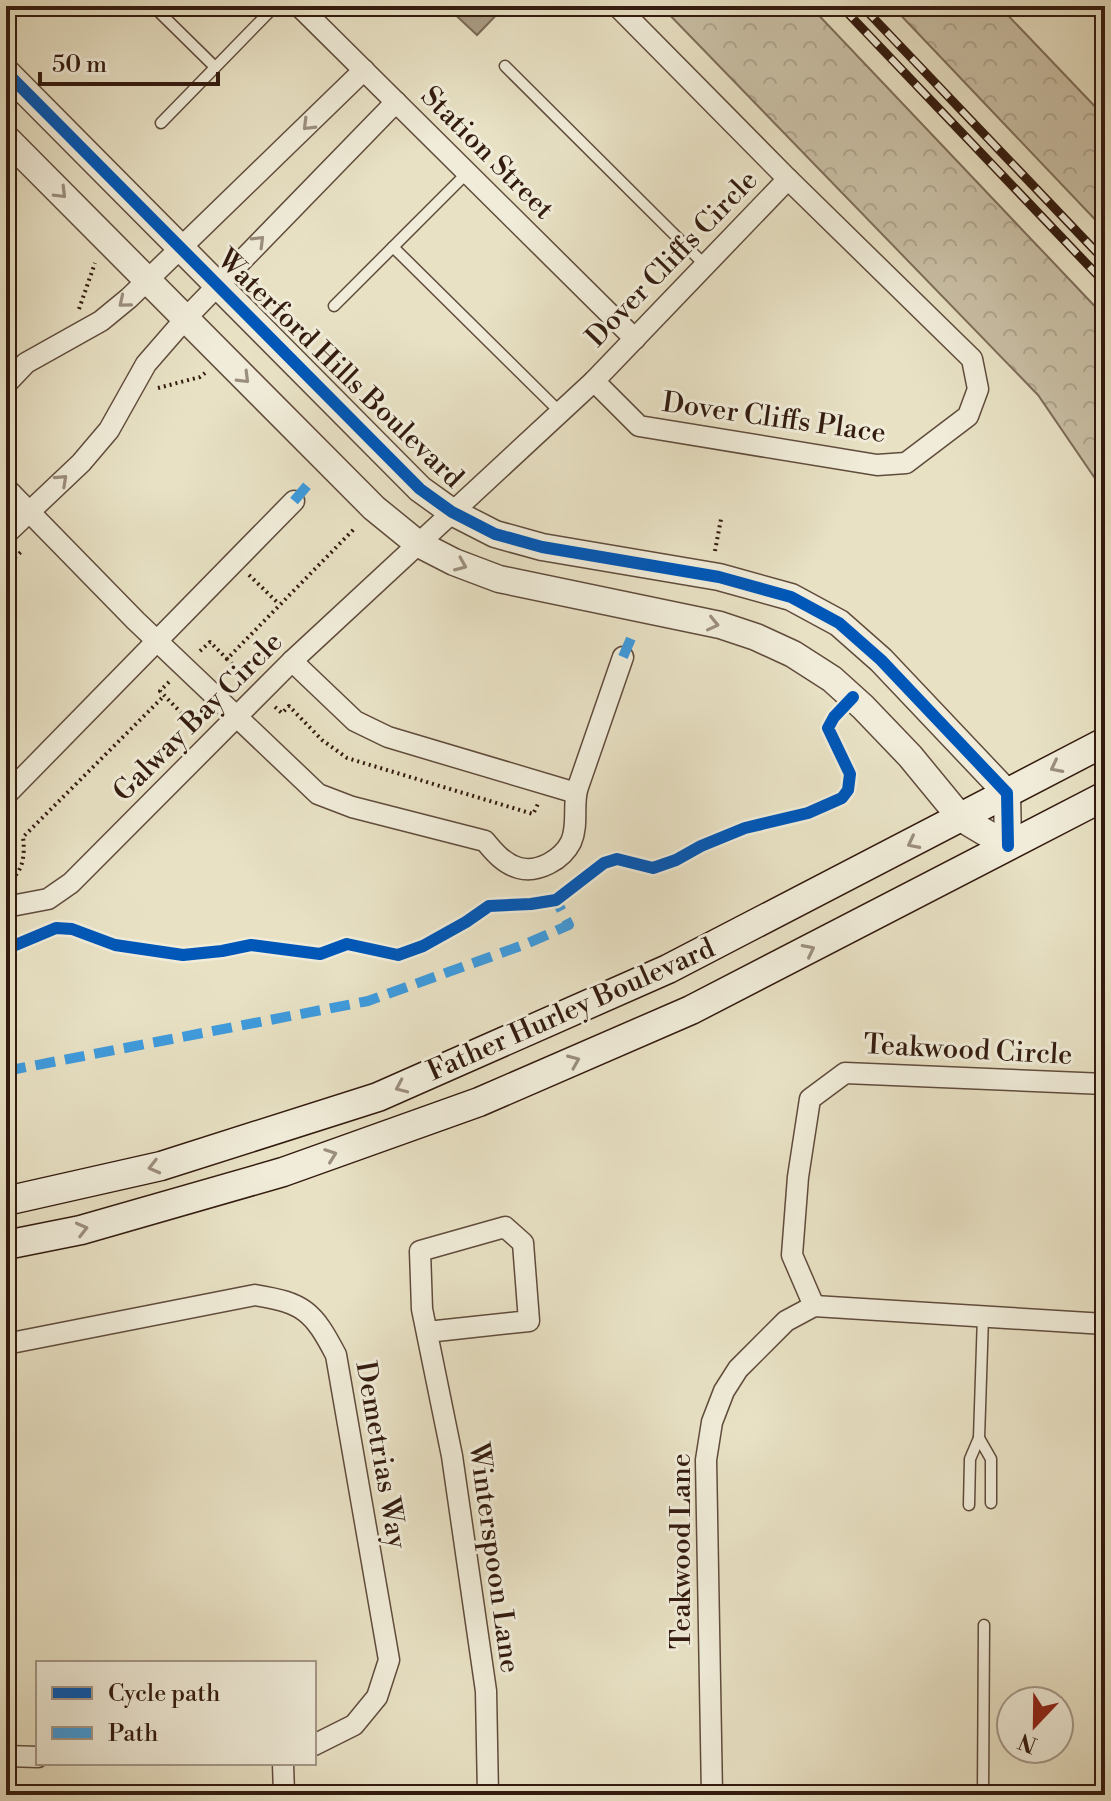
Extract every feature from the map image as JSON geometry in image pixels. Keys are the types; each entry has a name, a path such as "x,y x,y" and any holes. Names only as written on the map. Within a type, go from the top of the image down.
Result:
{"main road":[{"name":"Father Hurley Boulevard","path":"6,1201 161,1166 378,1097 668,969 1105,742"},
{"name":"Father Hurley Boulevard","path":"6,1245 81,1230 283,1172 479,1102 691,1010 1105,796"}],"street":[{"name":"Station Street","path":"299,6 635,339"},
{"name":"Dover Cliffs Circle","path":"417,543 594,381 788,179 617,6"},
{"path":"6,384 26,363 101,321 148,281 364,70"},
{"name":"Waterford Hills Boulevard","path":"6,72 420,489 452,512 495,534 542,547 719,577 791,597 839,623 881,660 1007,793"},
{"path":"6,534 81,463 109,430 146,364 217,283 396,102"},
{"path":"6,138 374,508 417,543 454,562 499,579 720,625 793,654 832,679 863,707 910,756 961,818 1008,846"},
{"name":"Dover Cliffs Place","path":"594,381 639,426 877,465 906,463 968,416 978,389 972,359 788,179"},
{"path":"6,488 158,641 318,794 343,805 485,841 499,857 519,868 539,867 557,860 571,842 576,819 576,793 623,657"},
{"path":"6,795 294,501"},
{"name":"Galway Bay Circle","path":"6,907 33,903 59,893 292,661 417,543"},
{"path":"292,661 355,721 388,737 576,793"},
{"path":"1007,793 1008,846"},
{"name":"Teakwood Circle","path":"814,1306 792,1255 798,1177 810,1099 845,1073 1105,1084"},
{"name":"Winterspoon Lane","path":"427,1332 529,1321 523,1243 505,1227 420,1251 422,1309 452,1456 486,1691 488,1795"},
{"name":"Demetrias Way","path":"6,1344 255,1295 288,1301 319,1322 336,1355 389,1660 377,1697 354,1725 316,1744"},
{"path":"814,1306 1105,1324"},
{"name":"Teakwood Lane","path":"712,1795 706,1460 712,1422 724,1391 738,1369 786,1321 814,1306"},
{"path":"6,1756 36,1757"},
{"path":"283,1765 284,1795"}],"lane":[{"path":"153,6 214,66"},
{"path":"161,123 275,6"},
{"path":"505,66 706,266"},
{"path":"334,306 467,173"},
{"path":"393,247 560,412"},
{"path":"969,1505 970,1459 979,1438 983,1316"},
{"path":"979,1438 991,1459 991,1503"},
{"path":"983,1795 984,1625"}],"path":[{"path":"71,313 81,308 95,263"},
{"path":"715,551 721,519"},
{"path":"227,659 356,527"},
{"path":"235,562 279,604"},
{"path":"196,656 210,642 253,684"},
{"path":"173,677 160,691 164,696 190,722 204,708"},
{"path":"6,882 13,879 21,867 23,837 164,696"},
{"path":"274,705 282,713 289,706 332,749 363,765 533,814 542,795"}],"green space":[{"path":"661,6 810,6 1105,317 1105,493 1038,395"},
{"path":"892,6 999,6 1105,117 1105,230"}],"water":[{"path":"446,6 505,6 477,35"}],"railway":[{"path":"841,6 1105,283"},
{"path":"862,6 1105,261"}],"marked path":[{"path":"294,501 311,481"},
{"path":"623,657 632,636"},
{"path":"6,1071 368,1001 526,944 569,925 556,900"}],"cycle path":[{"path":"6,72 420,489 452,512 495,534 542,547 719,577 791,597 839,623 881,660 1007,793 1008,846"},
{"path":"6,949 56,928 72,929 115,945 183,955 251,945 320,954 347,944 398,955 423,946 489,906 556,900 604,863 617,859 653,868 745,828 808,813 842,798 848,790 850,774 828,728 853,697"}]}
